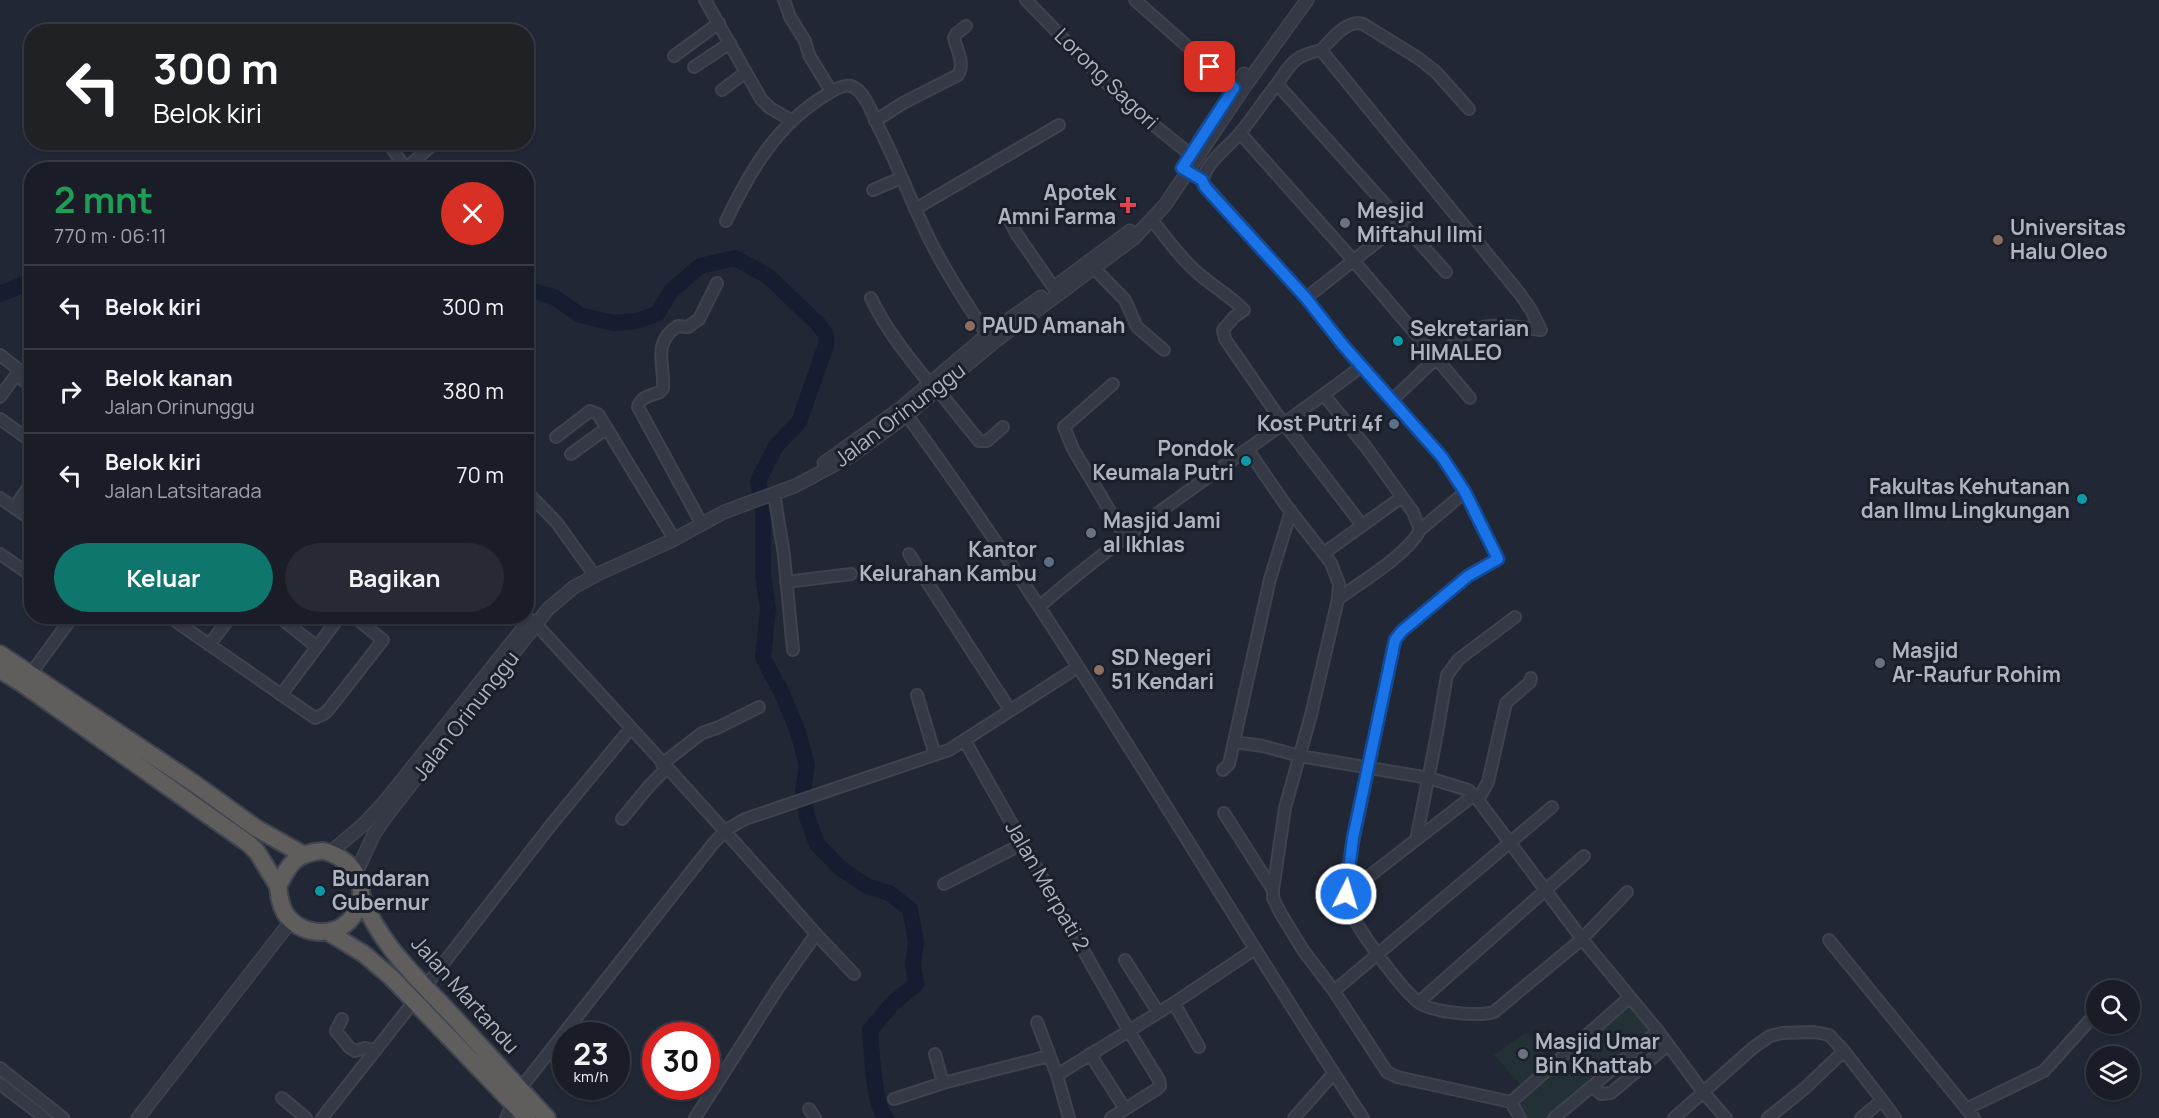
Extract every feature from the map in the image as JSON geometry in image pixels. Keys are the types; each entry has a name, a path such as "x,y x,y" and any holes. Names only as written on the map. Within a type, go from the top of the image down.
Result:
{"highway":[{"path":"0,654 27,678 249,844 278,886 284,911 291,921 309,931 328,932 348,922 358,907 361,894 360,881 345,859 323,851 302,854 292,863 278,886"},
{"path":"0,670 27,678 195,784 256,828 302,854"},
{"name":"Jalan Martandu","path":"361,894 368,914 379,933 425,987 513,1103 547,1118"},
{"name":"Jalan Martandu","path":"328,932 369,958 415,1000 527,1118"}],"street":[{"path":"705,0 765,104 791,120"},
{"path":"784,0 790,17 805,41 809,55 831,92"},
{"name":"Lorong Sagori","path":"1026,0 1124,101 1191,155"},
{"path":"1135,0 1237,91"},
{"name":"Jalan Orinunggu","path":"933,386 994,342 1090,266 1148,214 1185,170 1191,155 1301,0"},
{"name":"Jalan Orinunggu","path":"534,617 569,581 590,569 699,519 769,493 831,458 904,411 987,335 1054,288 1134,238 1152,220 1237,91 1307,0"},
{"path":"1202,180 1209,167 1240,133 1293,61 1299,56 1321,50 1348,25 1357,22 1427,65 1447,83 1468,109"},
{"path":"674,56 719,23"},
{"path":"875,121 903,103 958,75 961,63 954,38 966,26"},
{"path":"694,67 730,43"},
{"path":"1321,50 1515,287 1541,330 1497,326 1478,328 1438,358 1393,399"},
{"path":"722,90 746,72"},
{"path":"1276,84 1446,273"},
{"path":"726,221 741,188 759,160 791,120 815,101 831,92 847,85 853,87 862,96 875,121 935,251 987,335"},
{"path":"915,209 1059,125"},
{"path":"1240,133 1353,260 1470,398"},
{"path":"412,162 427,150"},
{"path":"1185,170 1202,180 1205,187 1306,298 1442,457 1465,492 1498,559 1468,576 1421,614 1395,640 1350,857 1346,894 1350,911 1378,953 1419,1002 1448,1011 1485,1014 1494,1012 1582,939 1627,892"},
{"path":"873,190 901,178"},
{"path":"1006,215 1054,288"},
{"path":"1152,220 1180,255 1244,310 1225,326 1223,334 1248,375 1362,525"},
{"path":"1306,298 1401,222"},
{"path":"1090,266 1125,300 1137,327 1164,350"},
{"path":"699,519 638,407 640,401 645,397 660,392 663,388 659,357 668,334 678,327 688,327 699,319 717,283"},
{"path":"871,298 892,337 979,441 987,441 1003,427"},
{"path":"0,355 17,367 16,375 0,397"},
{"path":"1040,606 1198,482 1248,450 1362,366"},
{"path":"16,375 24,381"},
{"path":"1113,384 1064,427 1073,449 1125,538"},
{"path":"1324,395 1366,447 1413,512 1420,530"},
{"path":"556,437 590,411 598,414 670,532"},
{"path":"904,411 1040,606 1363,1118"},
{"path":"0,419 24,436"},
{"path":"571,454 607,428"},
{"path":"1248,450 1324,553 1339,584 1338,599 1285,808 1273,898 1303,950 1334,991 1387,1072 1397,1077 1511,1102 1520,1118"},
{"path":"1338,599 1392,560 1414,540 1420,530 1465,492"},
{"path":"769,493 786,582 792,650"},
{"path":"14,508 24,494"},
{"path":"1324,553 1402,497"},
{"path":"0,498 24,515"},
{"path":"534,499 557,523 590,569"},
{"name":"Jalan Orinunggu","path":"534,618 574,587 746,500"},
{"path":"1223,770 1229,764 1270,579 1291,511"},
{"path":"0,554 24,570"},
{"path":"909,554 1010,710"},
{"path":"786,582 851,574"},
{"path":"1416,840 1449,669 1515,617"},
{"path":"534,623 726,831 854,974"},
{"path":"27,678 67,624"},
{"path":"185,624 209,645 315,718 324,714 383,640 363,624"},
{"path":"209,645 225,624"},
{"path":"288,624 317,647"},
{"path":"281,695 334,624"},
{"name":"Jalan Orinunggu","path":"331,852 387,799 528,624"},
{"name":"Jalan Orinunggu","path":"356,873 369,844 388,814 528,624"},
{"path":"513,1103 712,845 726,831 745,819 935,755 965,741 1078,667"},
{"path":"1346,894 1416,840 1476,798 1488,782 1506,703 1530,682 1531,678"},
{"path":"917,695 935,755"},
{"path":"622,819 664,766 702,734 759,707"},
{"path":"425,987 551,825 631,728"},
{"name":"Jalan Merpati 2","path":"965,741 1160,1084 1158,1089 1125,1109"},
{"path":"1234,742 1429,778 1458,786 1476,798 1582,939 1726,1118"},
{"path":"1334,991 1552,807"},
{"path":"1224,813 1273,890"},
{"path":"944,884 1022,844"},
{"path":"1419,1002 1584,856"},
{"path":"138,1118 291,921"},
{"path":"695,1118 778,988 816,934"},
{"path":"1829,940 1974,1118"},
{"path":"1056,1075 1174,1003 1256,949"},
{"path":"1125,960 1158,1012"},
{"path":"1511,1102 1630,997"},
{"path":"325,1117 415,1000"},
{"path":"1174,1003 1199,1047"},
{"path":"342,1019 336,1030 350,1047 355,1051 365,1048 375,1050"},
{"path":"1036,1023 1050,1056 1070,1118"},
{"path":"1966,1109 2044,1071 2086,1024"},
{"path":"1554,1118 1658,1031"},
{"path":"1674,1118 1754,1047 1770,1036 1782,1033 1820,1032 1828,1035 1844,1051 1895,1118"},
{"path":"1593,1086 1601,1094 1611,1093 1668,1045"},
{"path":"1768,1118 1804,1089 1844,1051"},
{"path":"935,1054 943,1083"},
{"path":"1090,1054 1125,1109 1111,1118"},
{"path":"894,1099 943,1083 1050,1056"},
{"path":"0,1068 63,1118"},
{"path":"1294,1118 1334,1073"},
{"path":"0,1084 45,1118"},
{"path":"282,1098 306,1118"},
{"path":"1861,1118 1882,1100"}],"shaded area":[{"path":"1630,997 1657,1031 1553,1118 1520,1118 1511,1102 1526,1091 1494,1055 1526,1032 1553,1065"}],"waterway":[{"path":"534,291 554,297 580,315 613,323 636,321 657,314 671,291 700,266 735,258 768,276 816,322"},
{"path":"0,294 24,284"},
{"path":"817,322 826,335 826,345 799,422 776,446 758,481 763,508 763,575 768,609 763,658 782,693 798,732 807,765 803,792 807,817 817,844 840,868 867,886 889,893 910,909 916,942 913,965 916,984 893,1003 870,1030 878,1102 886,1118"}],"place":[{"name":"Apotek Amni Farma","path":"1128,205"},
{"name":"Mesjid Miftahul Ilmi","path":"1345,223"},
{"name":"Universitas Halu Oleo","path":"1998,240"},
{"name":"PAUD Amanah","path":"970,326"},
{"name":"Sekretarian HIMALEO","path":"1398,341"},
{"name":"Kost Putri 4f","path":"1394,424"},
{"name":"Pondok Keumala Putri","path":"1246,461"},
{"name":"Fakultas Kehutanan dan Ilmu Lingkungan","path":"2082,499"},
{"name":"Masjid Jami al Ikhlas","path":"1091,533"},
{"name":"Kantor Kelurahan Kambu","path":"1049,562"},
{"name":"Masjid Ar-Raufur Rohim","path":"1880,663"},
{"name":"SD Negeri 51 Kendari","path":"1099,670"},
{"name":"Bundaran Gubernur","path":"320,891"},
{"name":"Masjid Umar Bin Khattab","path":"1523,1054"}],"route":[{"path":"1210,67 1234,88 1182,168 1202,180 1205,187 1306,298 1342,344 1442,457 1465,492 1498,559 1468,576 1402,631 1395,640 1353,838 1346,894"}]}
